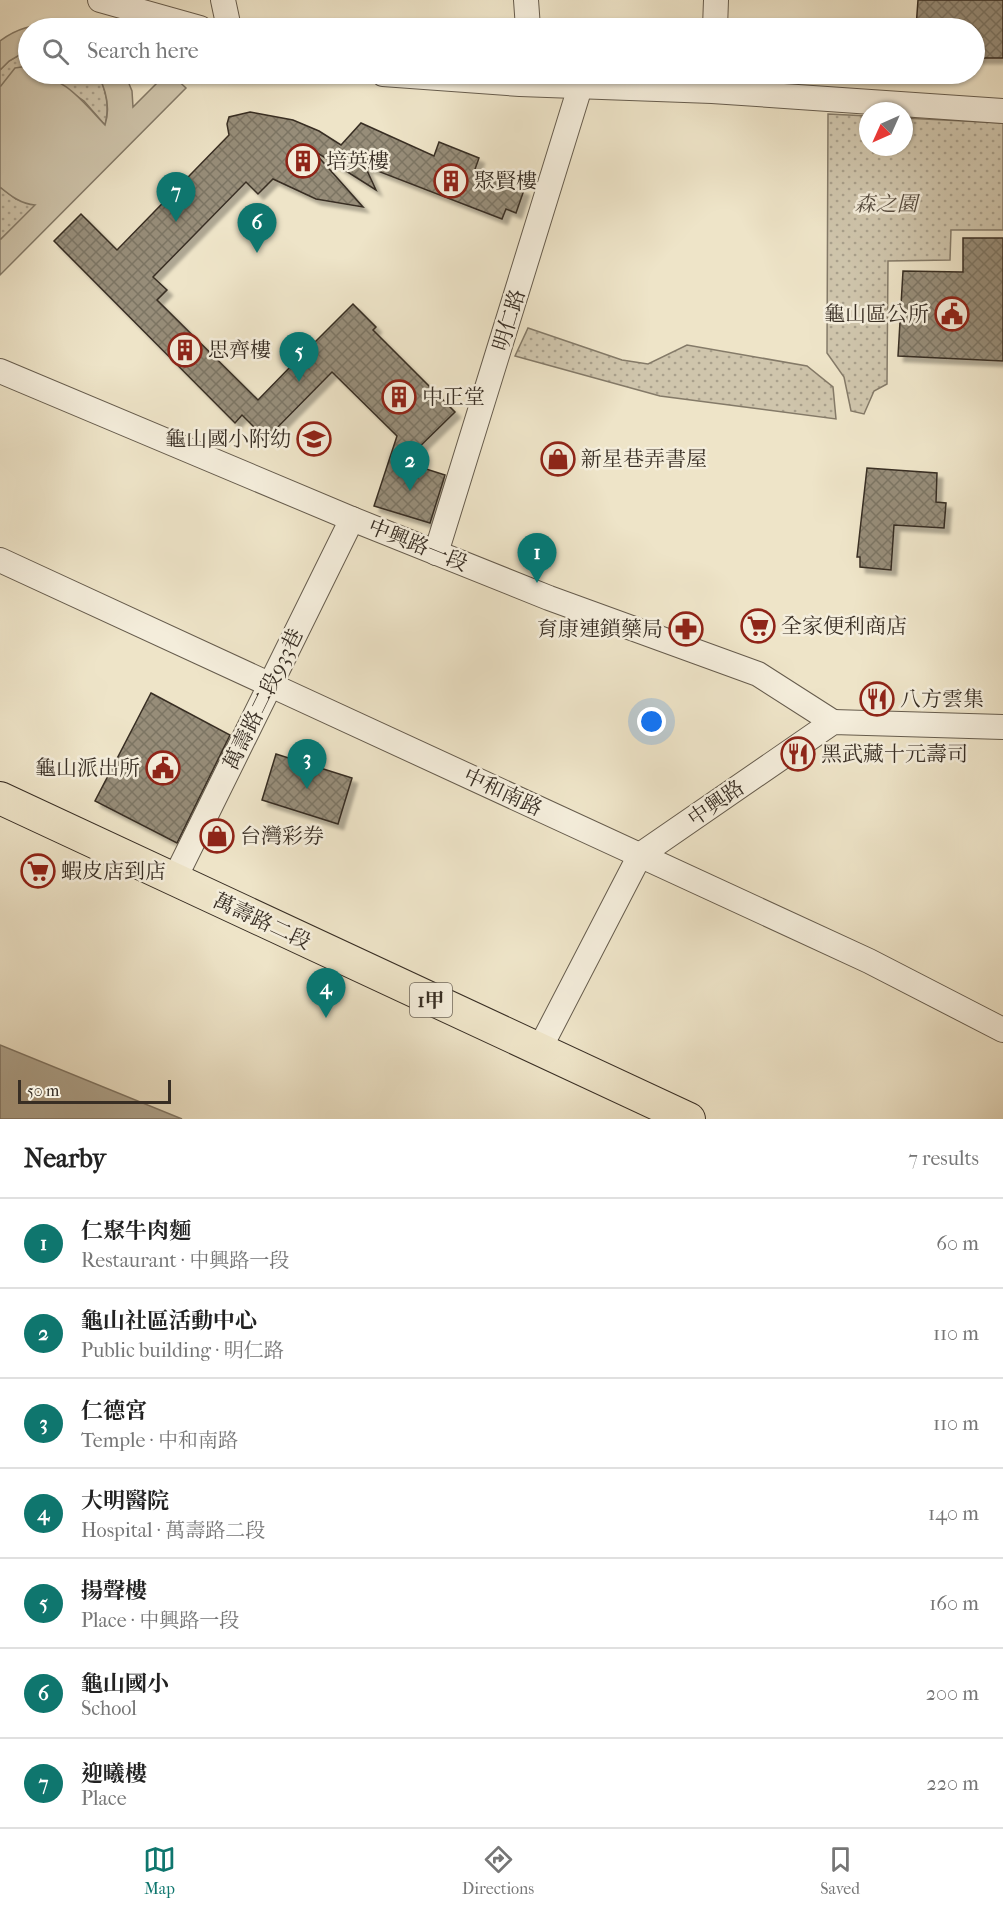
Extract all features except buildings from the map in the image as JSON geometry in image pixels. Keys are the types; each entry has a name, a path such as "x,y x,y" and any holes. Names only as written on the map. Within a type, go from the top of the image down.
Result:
{"main road":[{"name":"萬壽路二段","path":"0,798 689,1119"}],"street":[{"path":"100,0 164,18"},
{"path":"224,0 227,18"},
{"path":"526,0 527,18"},
{"path":"715,18 716,0"},
{"path":"561,84 580,87 659,84"},
{"path":"732,84 1003,111"},
{"name":"明仁路","path":"436,553 580,87"},
{"name":"中興路一段","path":"0,371 436,553 549,598 758,674 833,722"},
{"name":"萬壽路二段933巷","path":"174,880 352,519"},
{"name":"中和南路","path":"0,560 869,961 1003,1030"},
{"path":"833,722 1003,727"},
{"name":"中興路","path":"539,1050 640,855 833,722"}],"green space":[{"path":"18,31 18,56 0,70 0,41"},
{"path":"18,56 18,74 0,87 0,70"},
{"path":"15,68 18,68 18,84 62,84 105,125 108,112 102,84 129,84 133,107 156,84 182,84 186,88 0,275 0,240 35,205 21,201 0,187 0,87"},
{"path":"59,84 102,84 107,111 105,125 84,101"},
{"name":"森之園","path":"828,114 859,116 859,156 913,156 913,118 1003,123 1003,230 951,230 950,260 888,261 887,384 874,391 864,414 851,411 844,377 827,353"},
{"path":"0,187 16,199 36,205 0,240"},
{"path":"528,328 622,360 648,364 687,345 807,366 833,387 836,419 660,396 515,356"}],"shaded area":[{"path":"0,1045 182,1119 0,1119"}],"place":[{"name":"培英樓","path":"303,161"},
{"name":"聚賢樓","path":"451,181"},
{"name":"迎曦樓","path":"176,222"},
{"name":"龜山國小","path":"257,253"},
{"name":"龜山區公所","path":"952,314"},
{"name":"思齊樓","path":"185,350"},
{"name":"揚聲樓","path":"299,382"},
{"name":"中正堂","path":"399,397"},
{"name":"龜山國小附幼","path":"314,439"},
{"name":"新星巷弄書屋","path":"558,459"},
{"name":"龜山社區活動中心","path":"410,491"},
{"name":"仁聚牛肉麵","path":"537,583"},
{"name":"全家便利商店","path":"758,626"},
{"name":"育康連鎖藥局","path":"686,629"},
{"name":"八方雲集","path":"877,699"},
{"name":"黑武藏十元壽司","path":"798,754"},
{"name":"龜山派出所","path":"163,768"},
{"name":"仁德宮","path":"307,789"},
{"name":"台灣彩券","path":"217,836"},
{"name":"蝦皮店到店","path":"38,871"},
{"name":"大明醫院","path":"326,1018"}]}
